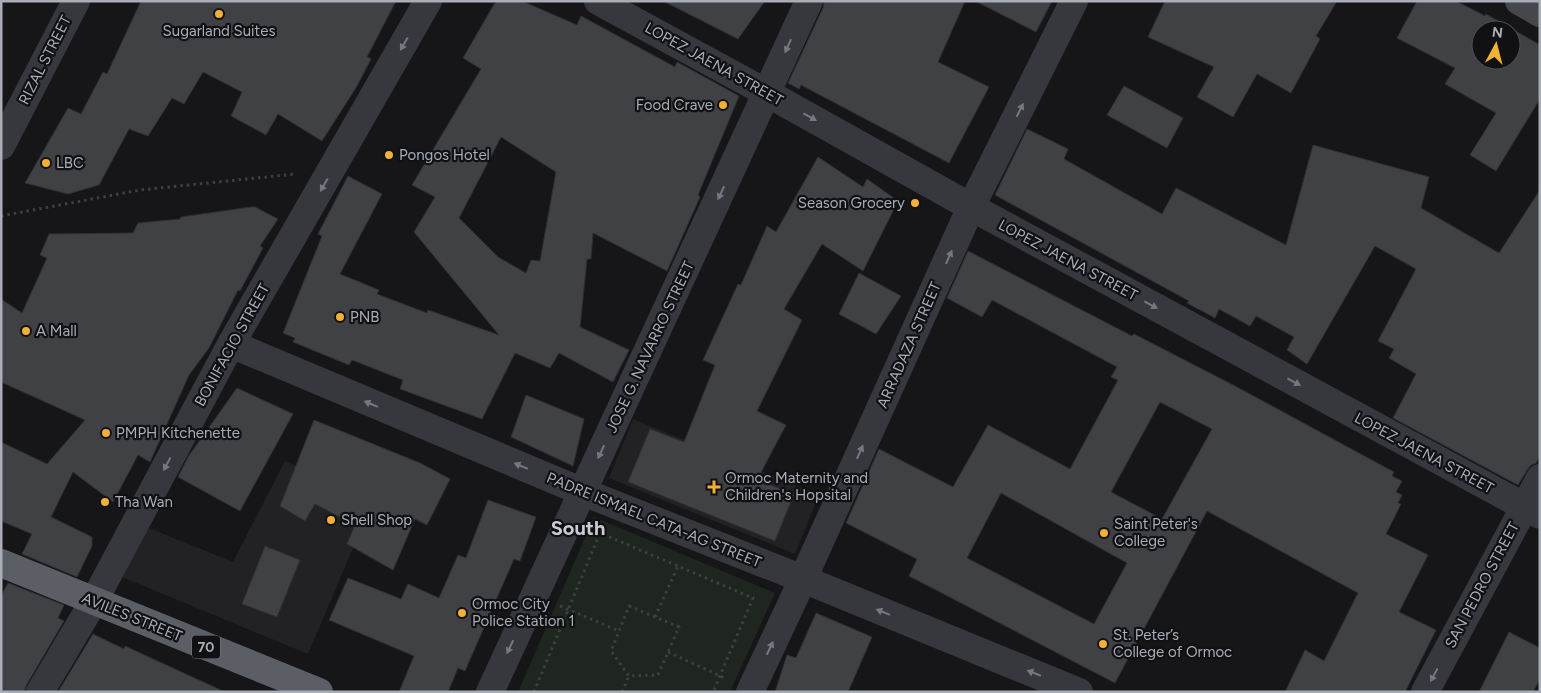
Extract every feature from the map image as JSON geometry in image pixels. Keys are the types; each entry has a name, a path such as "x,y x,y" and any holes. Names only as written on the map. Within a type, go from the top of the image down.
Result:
{"highway":[{"name":"AVILES STREET","path":"1,563 319,692"}],"main road":[{"path":"1519,1 1540,13"}],"street":[{"name":"RIZAL STREET","path":"1,146 76,1"},
{"name":"BONIFACIO STREET","path":"40,692 94,601 231,344 428,1"},
{"name":"LOPEZ JAENA STREET","path":"598,1 971,207 1532,511"},
{"name":"JOSE G. NAVARRO STREET","path":"490,692 808,1"},
{"name":"ARRADAZA STREET","path":"750,690 803,579 971,207 1074,1"},
{"name":"PADRE ISMAEL CATA-AG STREET","path":"231,344 583,492 803,579 1079,692"},
{"name":"SAN PEDRO STREET","path":"1425,692 1532,511 1540,478"}],"path":[{"path":"1,216 140,190 332,170"},
{"path":"534,692 600,533 753,598 713,692"},
{"path":"655,617 678,566"},
{"path":"535,595 618,631"},
{"path":"629,606 679,627 658,675 629,676 611,651 629,606"},
{"path":"668,652 750,690"},
{"path":"622,692 629,676"}],"shaded area":[{"name":"Ormoc Maternity and Children's Hopsital","path":"633,419 819,495 795,554 609,478"},
{"path":"285,461 373,501 308,654 122,577 144,526 233,562"},
{"path":"594,517 775,593 730,692 518,692"}],"building":[{"path":"141,1 396,1 367,57 371,59 357,86 322,141 278,114 266,135 231,116 242,92 203,72 184,104 172,98 148,136 129,129 99,185 68,194 25,183 68,108 81,114 103,72 107,74"},
{"path":"496,1 522,1 577,25 581,16 675,67 677,62 739,96 698,195 700,197 667,271 593,233 591,259 587,259 580,327 629,350 613,382 559,353 550,368 515,353 482,419 400,389 403,380 352,360 349,365 293,342 295,338 283,333 322,236 318,234 348,176 382,194 340,274 379,290 377,294 427,313 428,310 499,335 414,232 435,197 412,185 481,69 463,58","holes":["501,137 556,172 540,261 531,260 526,273 498,257 459,218"]},
{"path":"663,1 765,1 738,39"},
{"path":"824,1 965,1 938,62 989,87 949,163 801,85 799,89 788,83 823,8"},
{"path":"975,1 1052,1 1036,32"},
{"path":"1165,1 1337,1 1316,36 1320,39 1291,93 1257,74 1233,117 1197,97 1214,67 1148,37"},
{"path":"1417,1 1456,1 1496,20 1471,20 1471,70 1521,70 1521,34 1540,45 1540,99 1496,171 1470,155 1496,113 1445,84 1455,68 1397,38"},
{"path":"1124,86 1183,118 1167,148 1107,115"},
{"path":"1027,129 1068,149 1064,159 1162,214 1176,188 1286,245 1313,145 1429,177 1421,208 1499,253 1540,190 1540,456 1536,463 1531,465 1518,485 1393,418 1416,374 1389,358 1394,349 1378,341 1416,269 1375,246 1307,364 1287,350 1294,337 1256,316 1250,326 1219,309 1215,318 1187,303 1189,301 995,195"},
{"path":"818,157 863,187 867,179 898,201 863,271 822,244 784,309 802,320 757,411 786,425 757,480 794,494 775,541 628,482 650,429 684,442 715,365 703,360 738,284 741,285 767,226 776,232"},
{"path":"255,207 278,219 260,246 263,248 240,291 238,290 209,348 189,375 150,462 138,455 113,502 73,472 51,517 92,537 92,546 77,577 22,554 32,534 1,521 1,442 47,464 85,420 1,382 1,299 22,313 47,258 40,255 49,234 133,233 138,223 180,219 181,217"},
{"path":"968,251 1132,336 1134,334 1235,386 1394,472 1392,476 1402,481 1396,492 1402,495 1398,503 1401,504 1386,534 1428,555 1399,612 1436,630 1405,692 1285,692 1305,650 1324,661 1358,593 1207,511 1115,683 909,576 917,559 846,523 879,449 953,487 988,425 1070,469 1118,380 1111,377 1117,367 992,300 982,317 947,298","holes":["1160,402 1212,429 1162,519 1111,492","1001,493 1127,563 1094,624 967,558"]},
{"path":"859,273 901,296 876,334 839,314"},
{"path":"237,388 293,414 240,511 178,477 188,457"},
{"path":"526,395 584,419 573,466 511,437"},
{"path":"314,420 420,463 450,479 427,525 415,519 393,570 347,544 355,525 315,504 305,521 280,506"},
{"path":"488,500 536,517 520,561 514,559 465,671 458,668 448,692 399,692 414,656 329,620 348,578 401,599 408,584 439,598 458,555 466,558"},
{"path":"265,546 300,560 277,617 242,604"},
{"path":"8,583 64,605 58,618 64,621 24,692 1,692 1,596"},
{"path":"816,613 872,637 848,692 775,692 787,655 796,658"},
{"path":"1509,632 1540,648 1540,679 1533,692 1479,692"},
{"path":"93,634 124,649 125,646 225,692 58,692"}],"place":[{"name":"Sugarland Suites","path":"219,14"},
{"name":"Food Crave","path":"723,105"},
{"name":"Pongos Hotel","path":"389,155"},
{"name":"LBC","path":"46,163"},
{"name":"Season Grocery","path":"915,203"},
{"name":"PNB","path":"340,317"},
{"name":"A Mall","path":"26,331"},
{"name":"PMPH Kitchenette","path":"106,433"},
{"name":"Ormoc Maternity and Children's Hopsital","path":"714,487"},
{"name":"Tha Wan","path":"105,502"},
{"name":"Shell Shop","path":"331,520"},
{"name":"Saint Peter's College","path":"1104,533"},
{"name":"Ormoc City Police Station 1","path":"462,613"},
{"name":"St. Peter’s College of Ormoc","path":"1103,644"}],"district":[{"name":"South","path":"578,528"}]}
